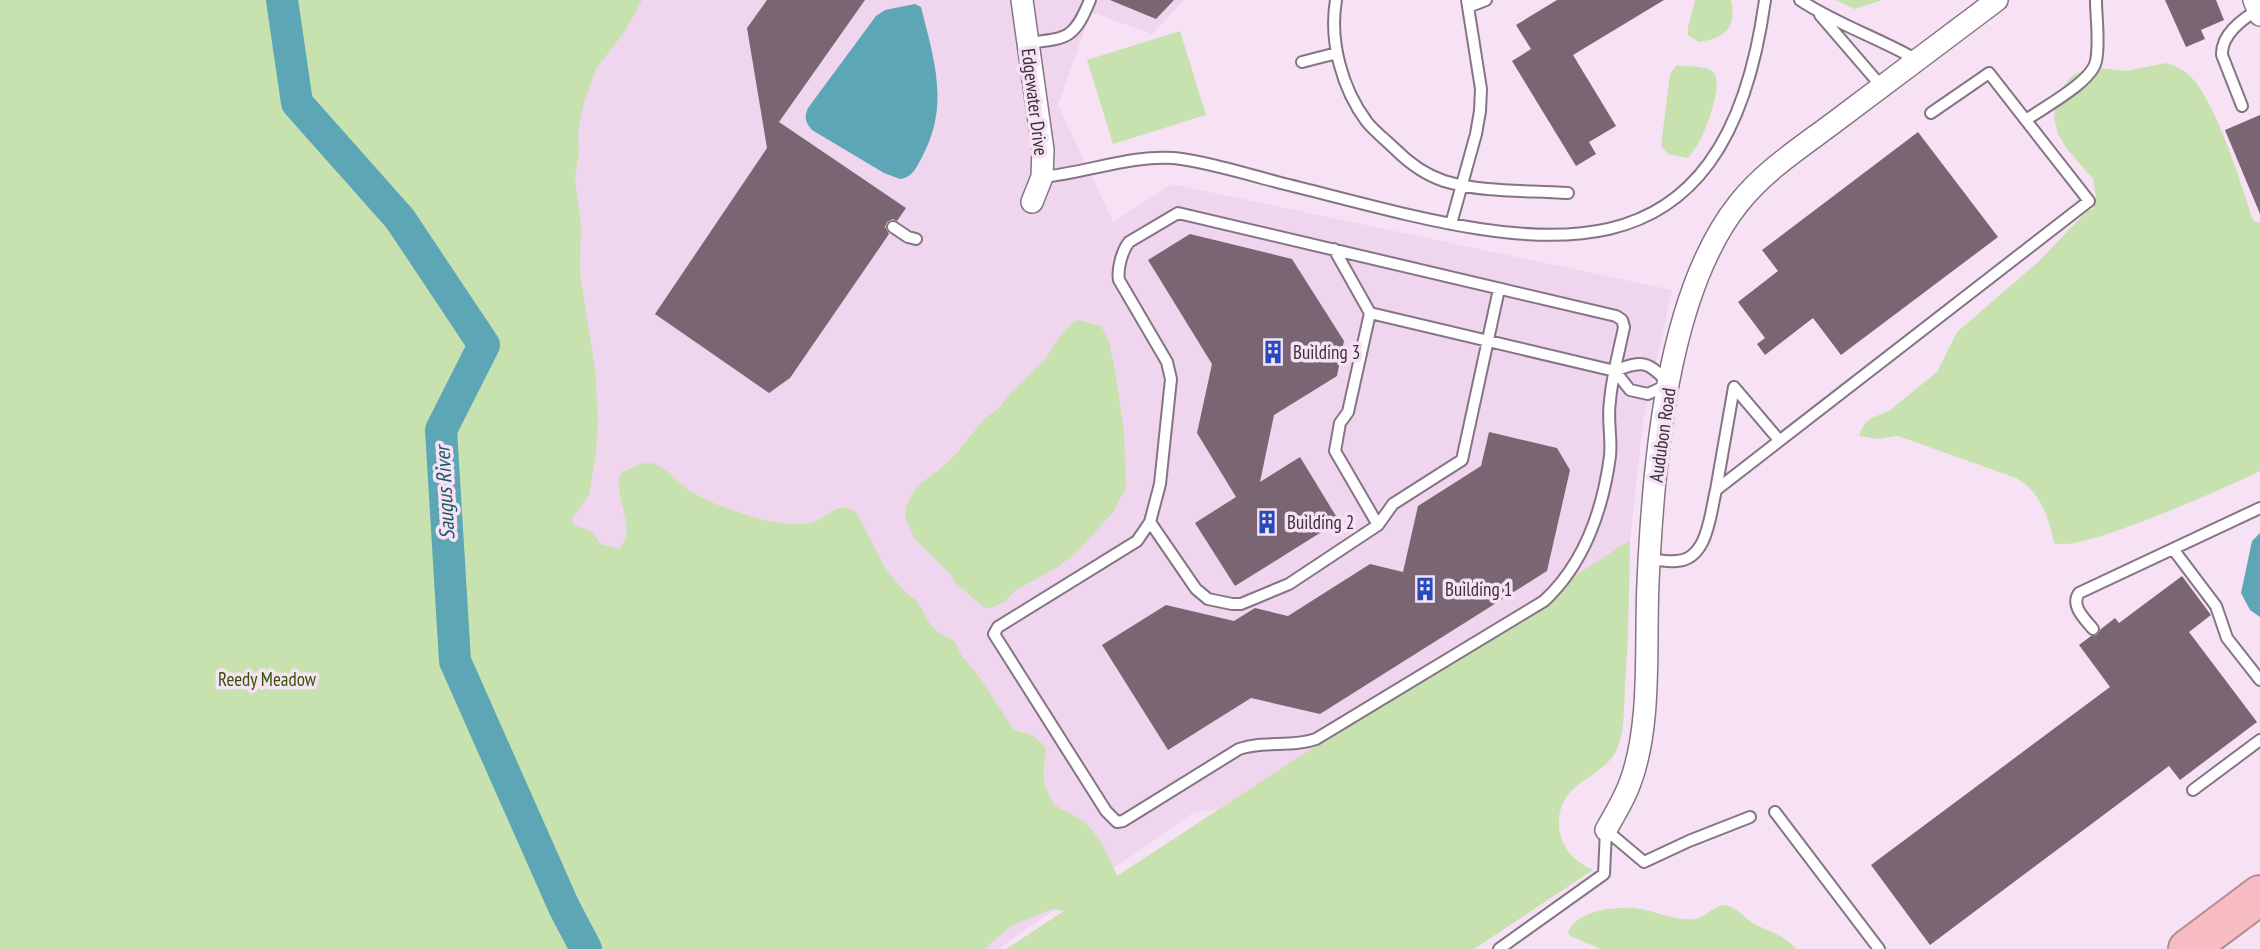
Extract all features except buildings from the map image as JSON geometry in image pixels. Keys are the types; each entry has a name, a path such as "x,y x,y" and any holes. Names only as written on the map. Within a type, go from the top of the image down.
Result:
{"highway":[{"path":"2188,949 2260,895"}],"street":[{"name":"Edgewater Drive","path":"1022,0 1043,150 1042,177 1032,202"},
{"name":"Audubon Road","path":"1605,830 1631,782 1640,744 1656,472 1669,384 1698,272 1728,216 1741,200 1784,160 1997,0"}],"lane":[{"path":"1028,43 1070,34 1080,24 1090,0"},
{"path":"1336,0 1333,24 1337,53 1348,88 1368,123 1414,165 1442,180 1463,185 1567,192"},
{"path":"1451,224 1476,134 1481,89 1468,4 1486,0"},
{"path":"1042,177 1150,158 1182,159 1451,224 1535,234 1590,234 1631,223 1673,202 1696,179 1723,141 1734,116 1755,55 1765,0"},
{"path":"1800,0 1816,11 1890,44 1917,60"},
{"path":"2026,120 2074,87 2087,76 2096,63 2096,0"},
{"path":"2242,106 2222,55 2222,47 2225,39 2257,8"},
{"path":"1816,11 1882,87"},
{"path":"1302,62 1337,53"},
{"path":"1716,490 2089,201 1989,73 1931,113"},
{"path":"1184,213 1499,289 1620,319 1625,327 1609,409 1610,454 1598,509 1587,542 1562,582 1544,601 1316,739 1303,743 1243,747 1118,822 1112,819 995,634 998,627 1137,541 1150,522 1161,473 1171,379 1167,362 1119,279 1126,245 1171,216 1184,213"},
{"path":"893,227 916,239"},
{"path":"1334,249 1370,313 1348,412 1340,423 1336,456 1378,525"},
{"path":"1150,522 1196,589 1208,599 1232,604 1241,604 1289,584 1378,525 1393,504 1462,460 1499,289"},
{"path":"1370,313 1615,371 1635,363 1653,367 1669,384 1648,394 1630,390 1615,371"},
{"path":"1649,559 1678,562 1691,558 1701,548 1716,490 1734,387 1779,440"},
{"path":"2093,629 2076,606 2079,593 2260,508"},
{"path":"2173,549 2216,606 2227,638 2260,680"},
{"path":"2193,790 2260,740"},
{"path":"1775,812 1879,949"},
{"path":"1605,830 1644,862 1751,817"},
{"name":"Audubon Road","path":"1499,949 1604,874 1605,830"}],"shaded area":[{"path":"624,0 1184,0 1152,34 1091,12 1058,105 1113,222 1172,184 1672,290 1643,422 1630,540 1578,636 1253,803 1193,813 998,949 800,949 525,608 521,236"}],"green space":[{"name":"Reedy Meadow","path":"0,0 642,0 625,31 596,69 585,99 578,131 579,152 575,178 581,225 580,273 595,369 598,417 596,453 589,495 571,519 575,525 591,531 601,544 619,549 626,531 619,483 621,473 647,463 661,467 704,499 764,520 808,524 839,508 857,513 885,568 903,590 917,601 930,624 955,642 1014,730 1032,735 1046,747 1044,776 1052,800 1056,806 1087,825 1105,849 1117,876 1630,540 1621,737 1613,756 1605,765 1568,795 1559,820 1561,837 1568,851 1593,870 1474,949 1006,949 1064,911 1052,909 1013,925 984,949 0,949"},
{"path":"1695,0 1731,0 1732,18 1727,30 1716,38 1699,42 1688,35"},
{"path":"1835,0 1882,0 1855,9"},
{"path":"1180,31 1206,115 1113,144 1087,60"},
{"path":"2166,63 2185,71 2200,88 2227,144 2253,220 2260,223 2260,471 2122,529 2069,544 2054,543 2042,506 2032,490 2016,478 1898,436 1877,439 1859,436 1871,418 1890,410 1937,372 1957,332 2037,263 2088,210 2092,210 2096,198 2093,179 2067,149 2058,134 2054,118 2061,89 2072,76 2090,67 2126,71"},
{"path":"1677,65 1711,70 1717,80 1710,118 1687,158 1668,154 1661,146 1670,74"},
{"path":"1074,321 1101,326 1109,341 1124,432 1126,488 1113,512 1079,550 1058,567 1016,590 1004,602 985,608 955,583 951,575 915,539 905,517 906,506 917,486 955,455 985,418 999,408 1012,391 1044,361 1060,336"},
{"path":"1723,905 1733,908 1753,923 1785,939 1796,949 1601,949 1570,936 1568,932 1580,918 1611,908 1648,910 1680,919 1694,919"}],"water":[{"path":"915,4 921,7 931,45 937,101 931,138 922,157 911,174 900,179 884,173 812,130 806,117 808,108 876,16 885,10"},
{"path":"2260,533 2260,617 2250,610 2241,593 2252,541"}],"waterway":[{"name":"Saugus River","path":"282,0 297,103 400,219 484,345 441,430 455,661 564,907 586,949"}],"place":[{"name":"Building 3","path":"1273,352"},
{"name":"Building 2","path":"1267,522"},
{"name":"Building 1","path":"1425,589"}]}
